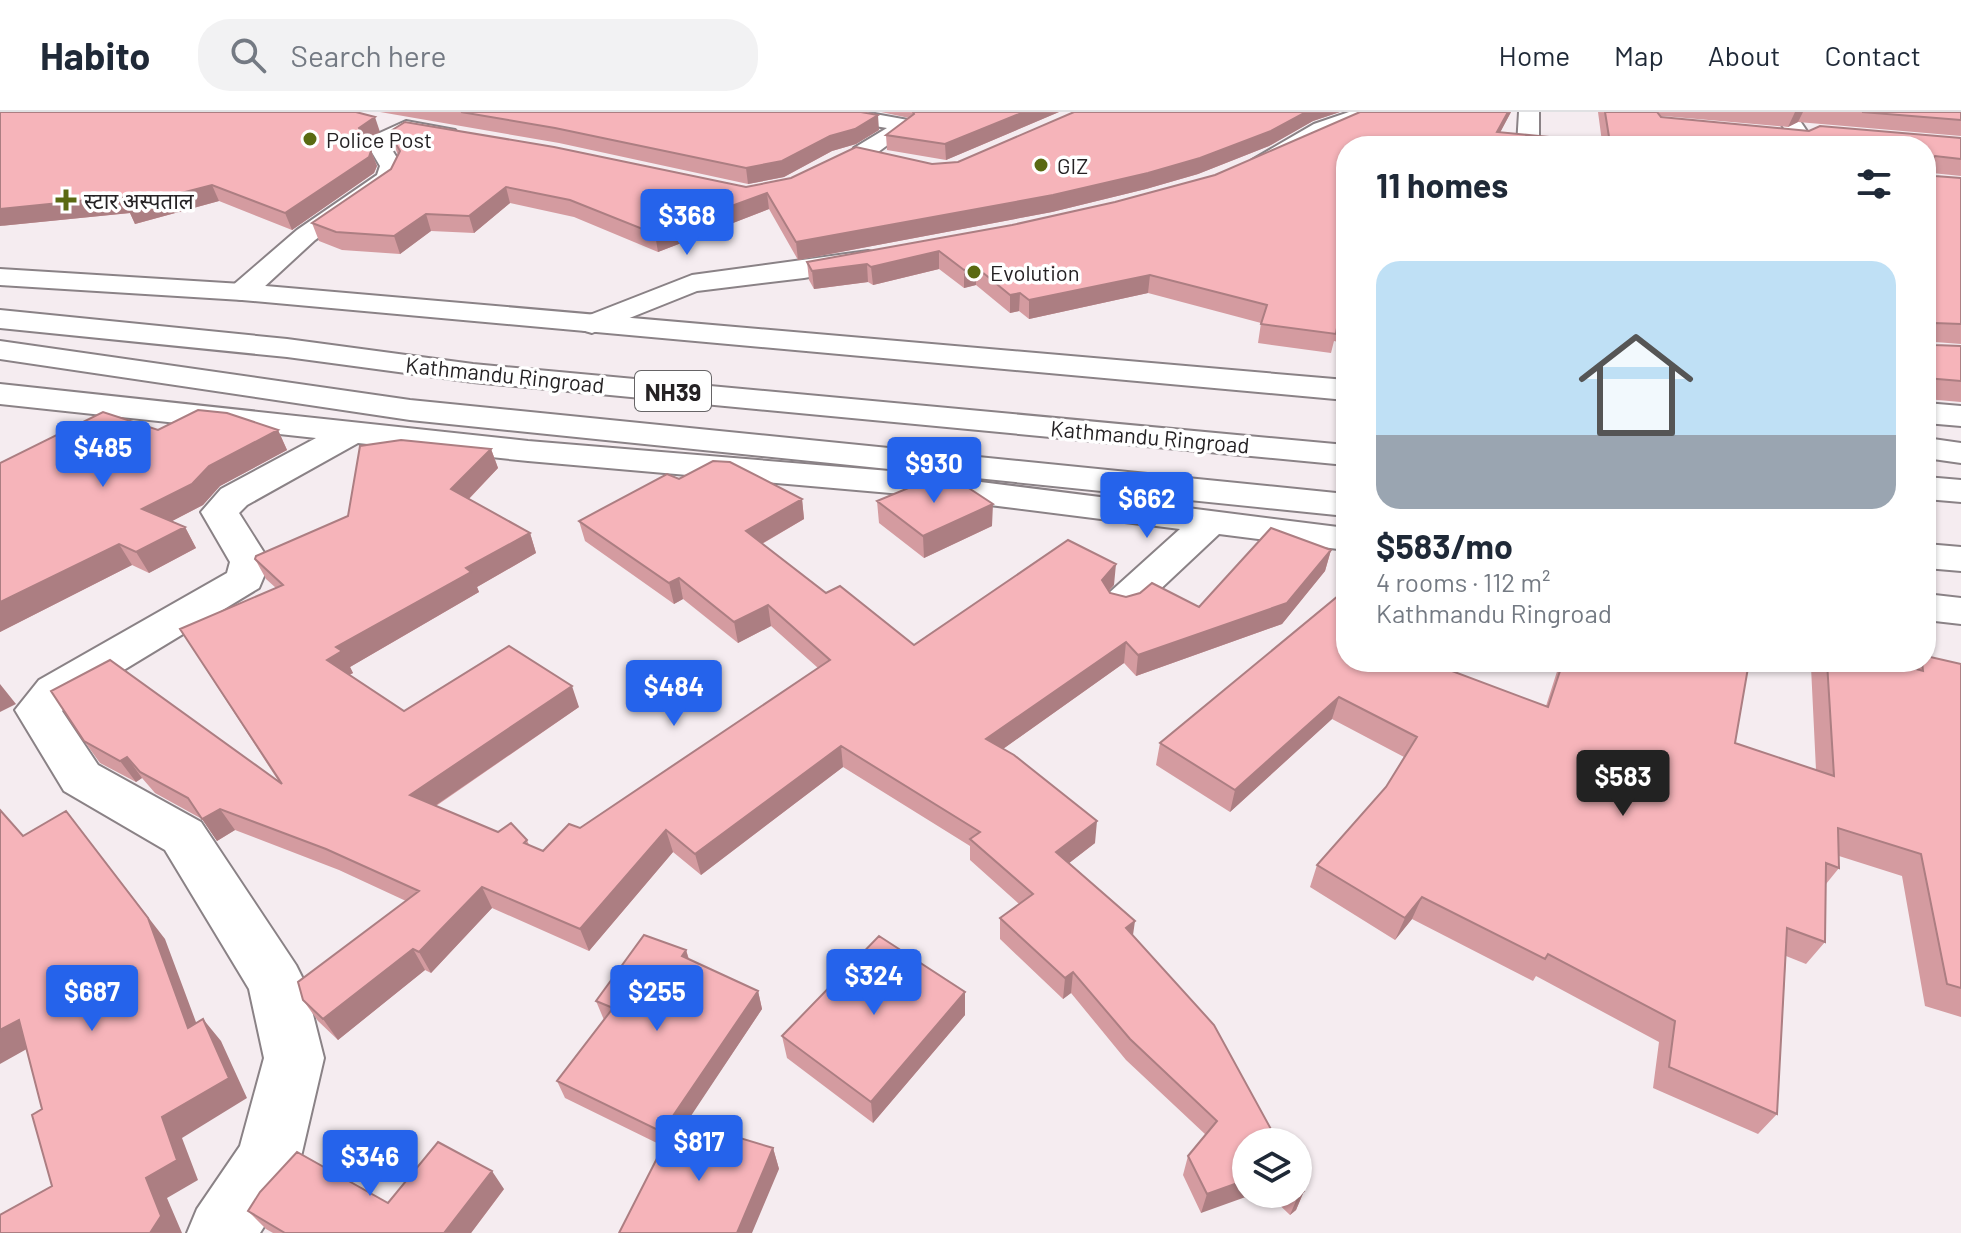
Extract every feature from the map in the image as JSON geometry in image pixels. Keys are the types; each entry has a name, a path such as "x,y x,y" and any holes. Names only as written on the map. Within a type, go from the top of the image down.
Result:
{"main road":[{"path":"826,112 901,124 902,127 862,153 838,162"},
{"path":"1528,136 1529,112"},
{"path":"1784,112 1806,136"},
{"path":"1236,171 1278,154 1321,128 1360,115"},
{"path":"377,122 429,131 470,128"},
{"path":"242,292 306,235 387,178 391,166 378,144 406,127"},
{"path":"1771,135 1789,136"},
{"path":"862,153 897,161"},
{"path":"592,324 692,283 804,270 885,256"},
{"path":"0,277 242,292 1336,389"},
{"name":"Kathmandu Ringroad","path":"0,301 275,327 495,354 835,381 1336,429"},
{"name":"Kathmandu Ringroad","path":"0,319 287,348 473,373 1336,454"},
{"path":"0,350 410,410 1336,504"},
{"path":"64,430 155,375"},
{"path":"0,394 310,430 902,483 1336,538"},
{"path":"1936,414 1961,416"},
{"path":"221,1233 268,1161 294,1058 276,983 183,836 81,778 38,710 55,691 245,579 250,562 220,512 234,497 353,432"},
{"path":"1936,449 1961,453"},
{"path":"1936,489 1961,491"},
{"path":"1936,513 1961,515"},
{"path":"1123,602 1210,522"},
{"path":"1936,557 1961,559"},
{"path":"1936,608 1961,611"}],"building":[{"path":"0,112 356,112 375,117 359,128 371,151 369,157 285,213 212,185 127,207 138,195 0,209"},
{"path":"461,112 861,112 878,115 855,129 830,136 782,161 746,168 555,128"},
{"path":"913,112 1024,112 945,144 886,135"},
{"path":"1074,112 1306,112 1271,131 1200,158 1148,173 1053,195 796,242 767,193 655,234 570,200 506,187 469,216 426,214 394,236 336,232 312,223 391,169 400,151 389,132 405,122 554,147 746,187 791,178 856,147 932,164 958,162"},
{"path":"1360,112 1508,112 1497,132 1538,136 1336,136 1336,334 1261,324 1267,305 1150,275 1029,300 1020,293 1010,295 976,267 964,270 939,251 871,267 867,264 812,271 807,262 1012,225 1215,175"},
{"path":"1605,112 1657,112 1661,117 1809,131 1820,126 1961,138 1961,159 1936,156 1936,136 1609,136"},
{"path":"1862,112 1961,112 1961,120"},
{"path":"1936,176 1961,178 1961,324 1936,323"},
{"path":"1936,345 1961,346 1961,381 1936,379"},
{"path":"198,410 227,413 278,430 209,466 192,484 142,509 185,527 136,552 119,544 0,602 0,463 103,412 158,430"},
{"path":"401,440 491,449 451,489 530,533 466,568 471,572 336,647 342,651 327,660 404,711 509,646 572,686 410,795 498,832 511,823 527,840 524,843 543,851 569,824 580,828 830,660 768,605 734,622 679,578 669,583 579,521 667,474 679,479 713,461 730,462 802,499 746,531 826,593 840,586 914,645 1068,540 1116,564 1102,580 1110,593 1126,597 1140,593 1152,583 1199,607 1271,528 1331,550 1287,603 1138,655 1126,642 986,739 1014,755 1097,821 1056,852 1135,921 1126,928 1214,1025 1270,1128 1232,1128 1232,1185 1207,1194 1188,1156 1217,1121 1130,1039 1073,972 1065,978 1000,918 1033,894 970,839 980,832 841,746 695,854 666,830 580,929 482,887 419,952 413,949 323,1019 303,1000 298,982 419,891 326,849 220,809 202,819 188,798 140,772 127,757 120,761 84,741 51,691 110,660 282,784 180,629 283,585 255,559 256,556 348,516 360,446"},
{"path":"930,479 961,483 993,504 923,536 877,501"},
{"path":"1336,598 1336,672 1455,672 1548,707 1560,672 1747,672 1735,743 1834,776 1828,672 1936,672 1936,658 1961,664 1961,988 1947,984 1921,854 1838,828 1839,868 1826,863 1825,942 1787,928 1777,1114 1669,1067 1675,1021 1548,954 1545,959 1422,897 1405,918 1317,865 1386,787 1417,737 1339,697 1235,790 1160,743"},
{"path":"0,810 23,836 66,811 148,918 188,1028 203,1019 229,1078 162,1117 177,1160 146,1178 161,1216 150,1233 0,1233 0,1215 52,1186 32,1115 42,1109 19,1020 0,1030"},
{"path":"644,935 686,950 682,956 758,991 662,1132 557,1081 613,1008 596,1001"},
{"path":"879,936 965,992 871,1102 782,1036"},
{"path":"677,1119 773,1148 737,1233 619,1233"},
{"path":"438,1142 492,1171 444,1233 285,1233 248,1211 260,1192 297,1152 388,1203"}],"place":[{"name":"Police Post","path":"310,139"},
{"name":"GIZ","path":"1041,165"},
{"name":"स्टार अस्पताल","path":"66,200"},
{"name":"Evolution","path":"974,272"}]}
